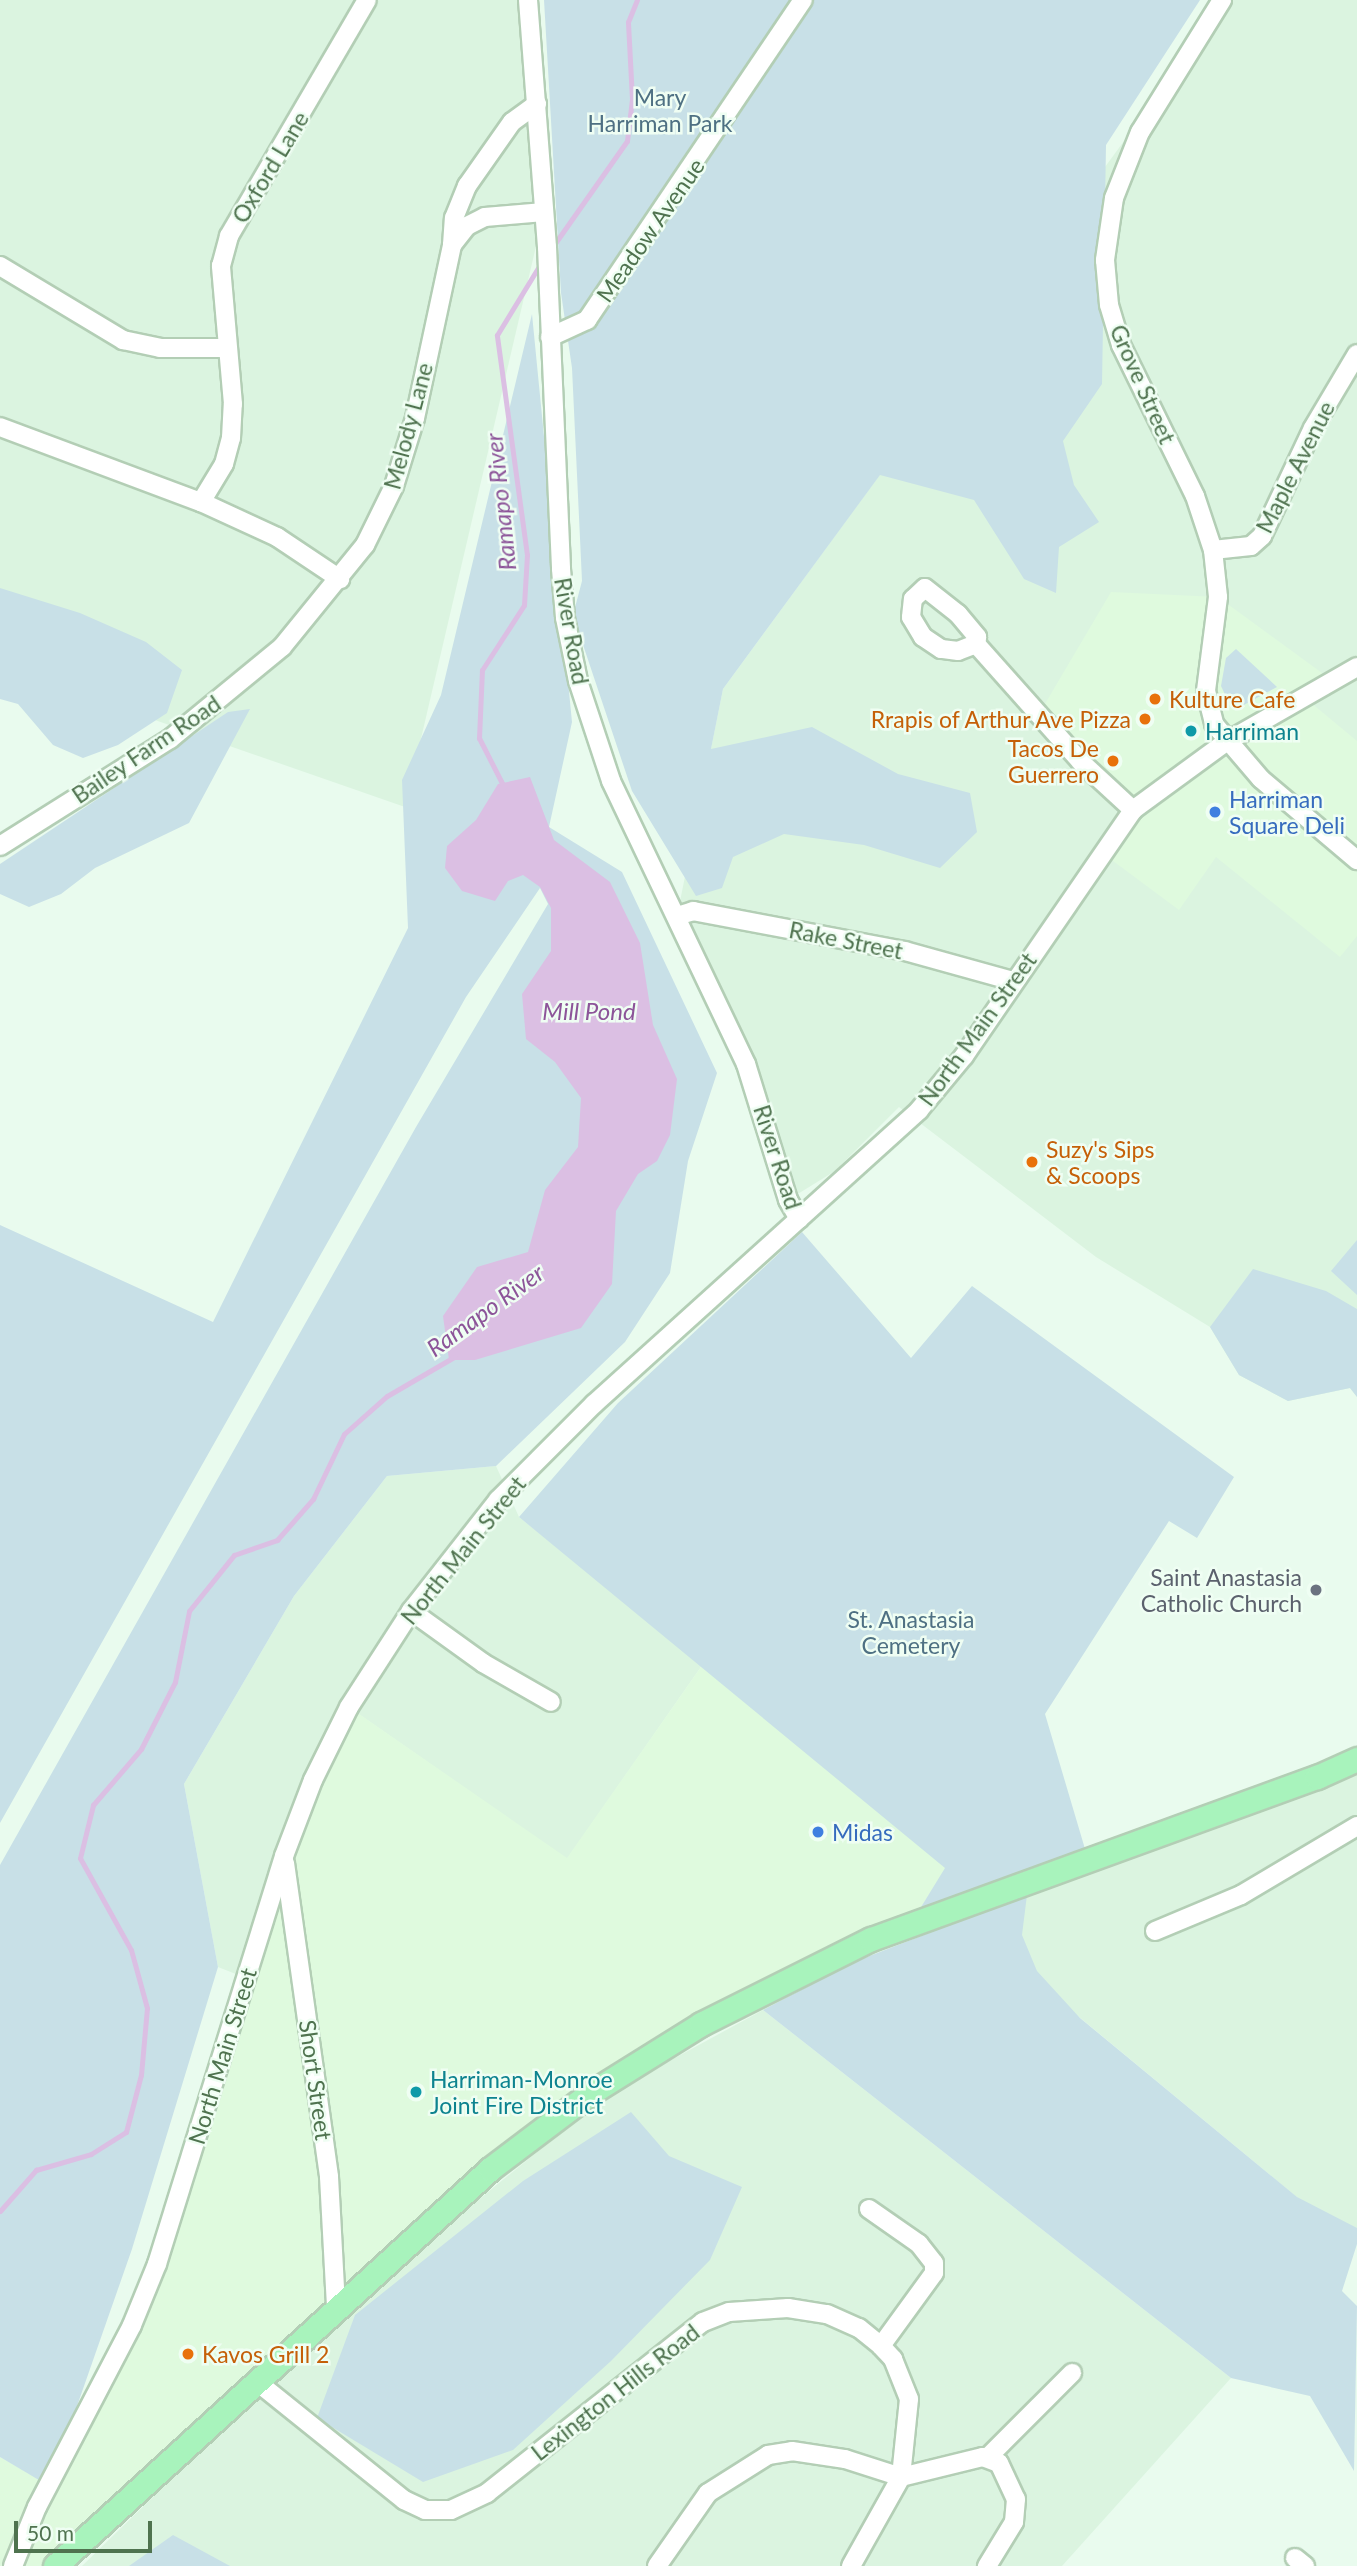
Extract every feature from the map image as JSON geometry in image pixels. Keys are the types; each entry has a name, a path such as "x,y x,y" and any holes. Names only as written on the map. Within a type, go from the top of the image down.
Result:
{"main road":[{"path":"55,2566 336,2306 490,2169 589,2094 762,1990 872,1939 1317,1777 1357,1759"}],"street":[{"name":"Oxford Lane","path":"201,502 223,464 231,438 221,266 229,236 368,0"},
{"name":"River Road","path":"528,0 547,247 563,594 578,681 611,781 746,1064 788,1200 799,1219"},
{"name":"Meadow Avenue","path":"550,337 587,320 803,0"},
{"name":"Grove Street","path":"1222,0 1140,132 1114,198 1105,260 1109,305 1121,345 1195,496 1213,550 1218,597 1206,691 1214,724 1226,742 1261,779 1357,860"},
{"name":"Melody Lane","path":"340,579 365,545 394,486 415,418 452,246 454,219 467,187 512,122 537,104"},
{"path":"452,246 467,226 485,217 544,212"},
{"path":"0,266 122,340 159,348 227,348"},
{"name":"Maple Avenue","path":"1213,550 1251,546 1262,536 1313,428 1357,354"},
{"path":"0,427 201,502 277,537 340,579"},
{"name":"Bailey Farm Road","path":"0,846 170,739 223,699 282,647 340,579"},
{"path":"976,643 1081,762 1133,810"},
{"name":"North Main Street","path":"13,2566 37,2507 132,2325 157,2264 284,1856 313,1780 349,1707 411,1611 498,1500 594,1404 919,1110 964,1056 1133,810 1226,742 1357,667"},
{"name":"Rake Street","path":"677,916 693,911 905,951 1013,981"},
{"path":"411,1611 483,1663 551,1703"},
{"path":"1155,1931 1241,1895 1357,1826"},
{"name":"Short Street","path":"284,1856 329,2177 336,2306"},
{"path":"869,2209 919,2244 934,2263 934,2273 881,2346"},
{"name":"Lexington Hills Road","path":"256,2381 404,2500 425,2510 451,2510 487,2493 680,2336 729,2312 788,2308 814,2312 859,2328 881,2346 893,2359 909,2399 901,2477 851,2566"},
{"path":"657,2566 708,2493 768,2455 792,2451 845,2459 901,2477 988,2457 1072,2373"},
{"path":"987,2566 1014,2522 1016,2499 1011,2480 988,2457"}],"shaded area":[{"path":"0,0 528,0 544,212 405,807 0,666"},
{"path":"1222,0 1357,0 1357,1397 1350,1388 1288,1401 1239,1375 1210,1327 1096,1257 899,1107 835,1171 788,1200 763,1111 677,916 723,689 1184,59"},
{"path":"1111,592 1218,597 1333,681 1304,697 1357,741 1357,936 1340,957 1216,857 1179,910 1101,852 1133,810 1039,714"},
{"path":"496,1466 519,1517 703,1664 567,1859 350,1708 246,1978 218,1967 184,1784 294,1596 387,1476"},
{"path":"703,1664 946,1868 910,1925 589,2094 55,2566 0,2566 0,2457 49,2485 132,2325 284,1856 349,1707 567,1858"},
{"path":"1357,1773 1357,2235 1351,2242 962,1920"},
{"path":"763,2010 1231,2378 1062,2566 82,2566 352,2303 607,2095"}],"green space":[{"name":"Mary Harriman Park","path":"544,0 1200,0 1106,145 1102,384 1063,441 1074,485 1099,522 1059,547 1056,593 1024,579 974,500 880,475 723,689 711,749 812,727 898,774 970,793 977,832 940,868 864,845 784,834 733,857 722,888 696,896 632,791 573,615 582,581 572,368 561,293"},
{"path":"532,314 572,722 549,827 622,872 717,1073 688,1161 670,1273 625,1342 496,1466 387,1476 294,1596 184,1784 218,1967 132,2249 49,2486 0,2457 0,1865 416,1127 548,904 540,888 466,997 0,1823 0,1225 213,1322 408,928 402,780 441,695"},
{"path":"0,588 80,613 146,642 182,670 167,713 118,745 83,758 53,745 18,704 0,699"},
{"path":"1236,649 1277,687 1240,707 1229,703 1221,686 1226,658"},
{"path":"250,709 189,823 95,868 61,894 29,907 0,894 0,864 228,712"},
{"name":"St. Anastasia Cemetery","path":"802,1232 911,1358 972,1286 1234,1477 1197,1538 1169,1521 1045,1714 1088,1859 910,1925 945,1868 519,1517 618,1403"},
{"path":"1357,1240 1357,1295 1331,1271"},
{"path":"1253,1269 1326,1291 1357,1309 1357,1397 1350,1388 1288,1401 1239,1375 1210,1327"},
{"path":"1027,1895 1022,1935 1037,1971 1080,2018 1297,2197 1357,2228 1357,2244 1342,2291 1357,2306 1354,2471 1310,2396 1231,2378 763,2010 854,1962"},
{"path":"631,2112 669,2156 742,2187 710,2260 611,2361 513,2450 423,2482 317,2418 355,2315 523,2181"},
{"path":"173,2535 230,2566 129,2566"}],"water":[{"name":"Mill Pond","path":"530,777 554,840 610,882 640,943 653,1025 677,1079 670,1135 657,1161 638,1174 616,1211 612,1284 581,1328 475,1360 449,1360 443,1316 477,1267 528,1252 545,1190 578,1147 581,1098 555,1062 526,1039 522,994 551,951 551,908 540,887 523,875 508,881 495,901 462,891 445,868 447,846 476,820 498,784"}],"waterway":[{"name":"Ramapo River","path":"551,249 627,141 632,99 628,22 637,0"},
{"name":"Ramapo River","path":"504,787 479,738 482,670 524,605 527,555 497,335 541,263"},
{"name":"Ramapo River","path":"0,2211 36,2170 91,2154 126,2132 141,2075 147,2008 131,1950 80,1858 93,1805 141,1749 175,1682 189,1611 234,1555 277,1540 313,1499 344,1434 387,1396 454,1357"}],"place":[{"name":"Kulture Cafe","path":"1155,699"},
{"name":"Rrapis of Arthur Ave Pizza","path":"1145,719"},
{"name":"Harriman","path":"1191,731"},
{"name":"Tacos De Guerrero","path":"1113,761"},
{"name":"Harriman Square Deli","path":"1215,812"},
{"name":"Suzy's Sips & Scoops","path":"1032,1162"},
{"name":"Saint Anastasia Catholic Church","path":"1316,1590"},
{"name":"Midas","path":"818,1832"},
{"name":"Harriman-Monroe Joint Fire District","path":"416,2092"},
{"name":"Kavos Grill 2","path":"188,2354"}]}
